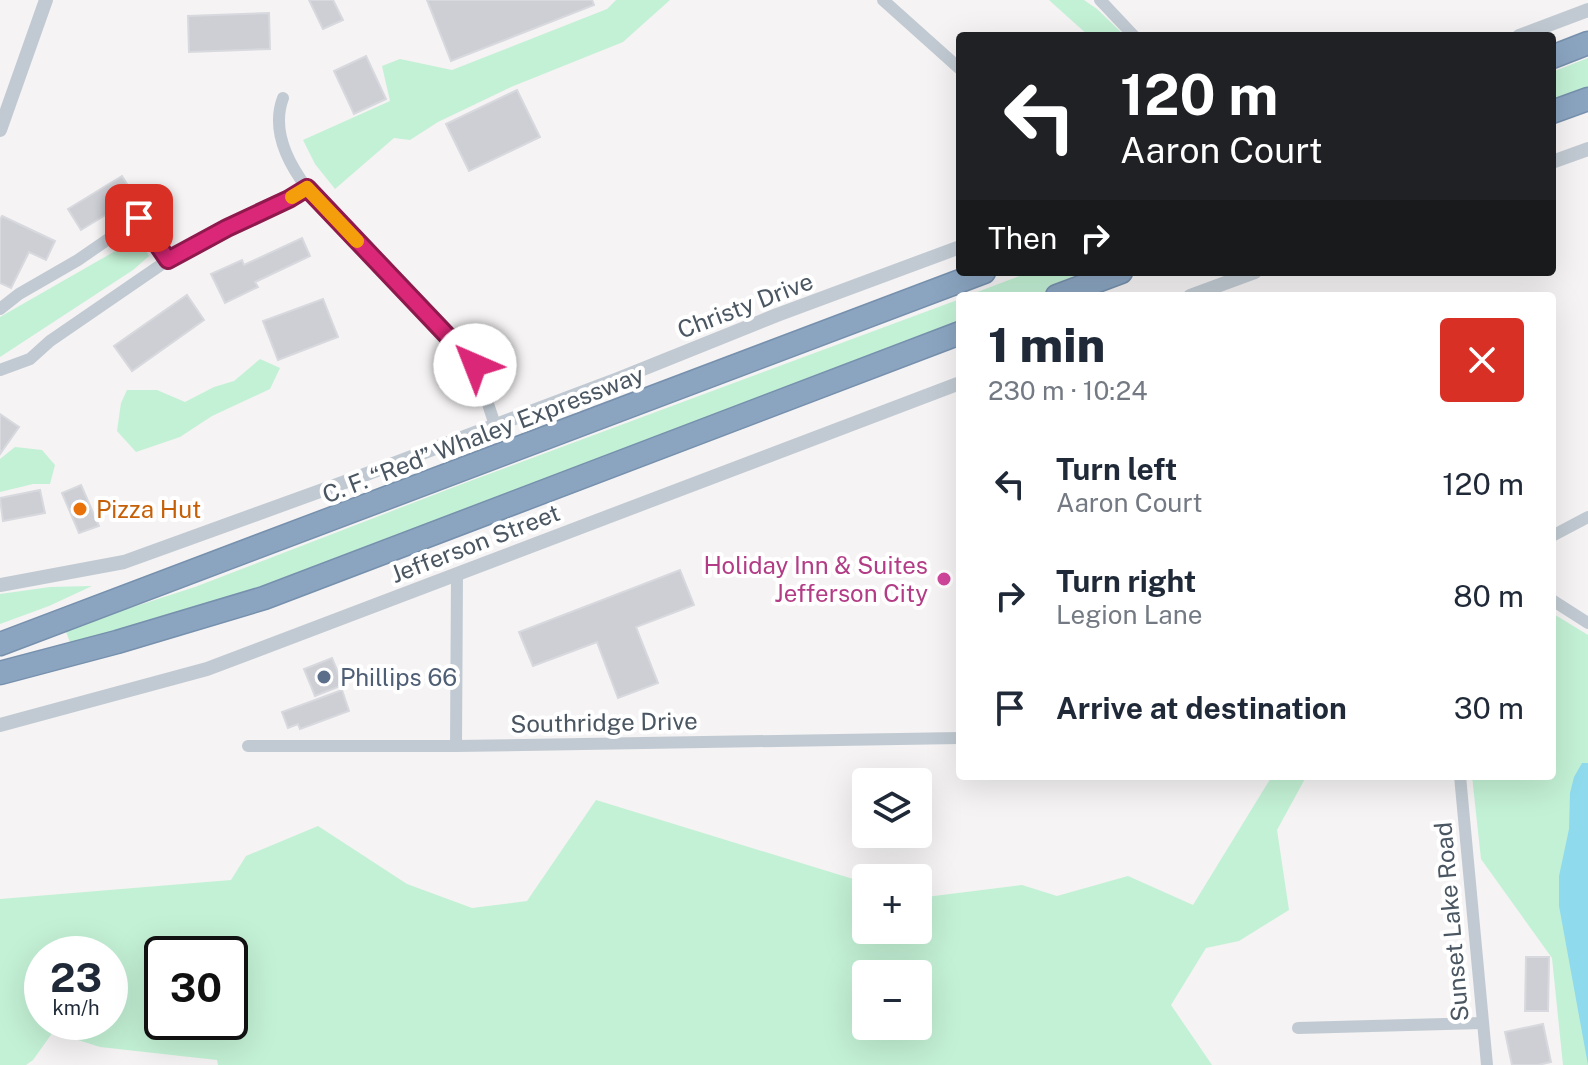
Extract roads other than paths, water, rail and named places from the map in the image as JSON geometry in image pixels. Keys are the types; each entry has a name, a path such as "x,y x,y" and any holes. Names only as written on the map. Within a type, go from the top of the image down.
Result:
{"highway":[{"path":"1556,55 1588,43"},
{"path":"1556,111 1588,99"},
{"name":"C. F. “Red” Whaley Expressway","path":"0,644 973,276"},
{"path":"1068,292 1110,276"},
{"path":"0,673 264,598 956,335"}],"street":[{"path":"0,130 46,0"},
{"path":"883,0 956,65"},
{"path":"1100,0 1130,32"},
{"path":"1530,32 1588,10"},
{"path":"283,98 278,118 290,163 307,188 475,365 495,425"},
{"path":"1556,161 1588,149"},
{"path":"0,370 30,359 50,341 168,260 307,188"},
{"path":"0,309 139,218 168,260"},
{"name":"Christy Drive","path":"0,585 124,562 356,478 956,248"},
{"path":"1201,292 1244,276"},
{"name":"Jefferson Street","path":"0,725 207,669 956,385"},
{"path":"1556,534 1588,517"},
{"path":"456,746 457,574"},
{"path":"1556,603 1588,623"},
{"name":"Southridge Drive","path":"248,746 956,738"},
{"name":"Sunset Lake Road","path":"1460,780 1487,1065"},
{"path":"1298,1028 1482,1023"}],"water":[{"path":"1582,763 1588,763 1588,1065 1559,906 1559,876 1569,829 1570,793"}],"place":[{"name":"Pizza Hut","path":"80,509"},
{"name":"Holiday Inn & Suites Jefferson City","path":"944,579"},
{"name":"Phillips 66","path":"324,677"}]}
